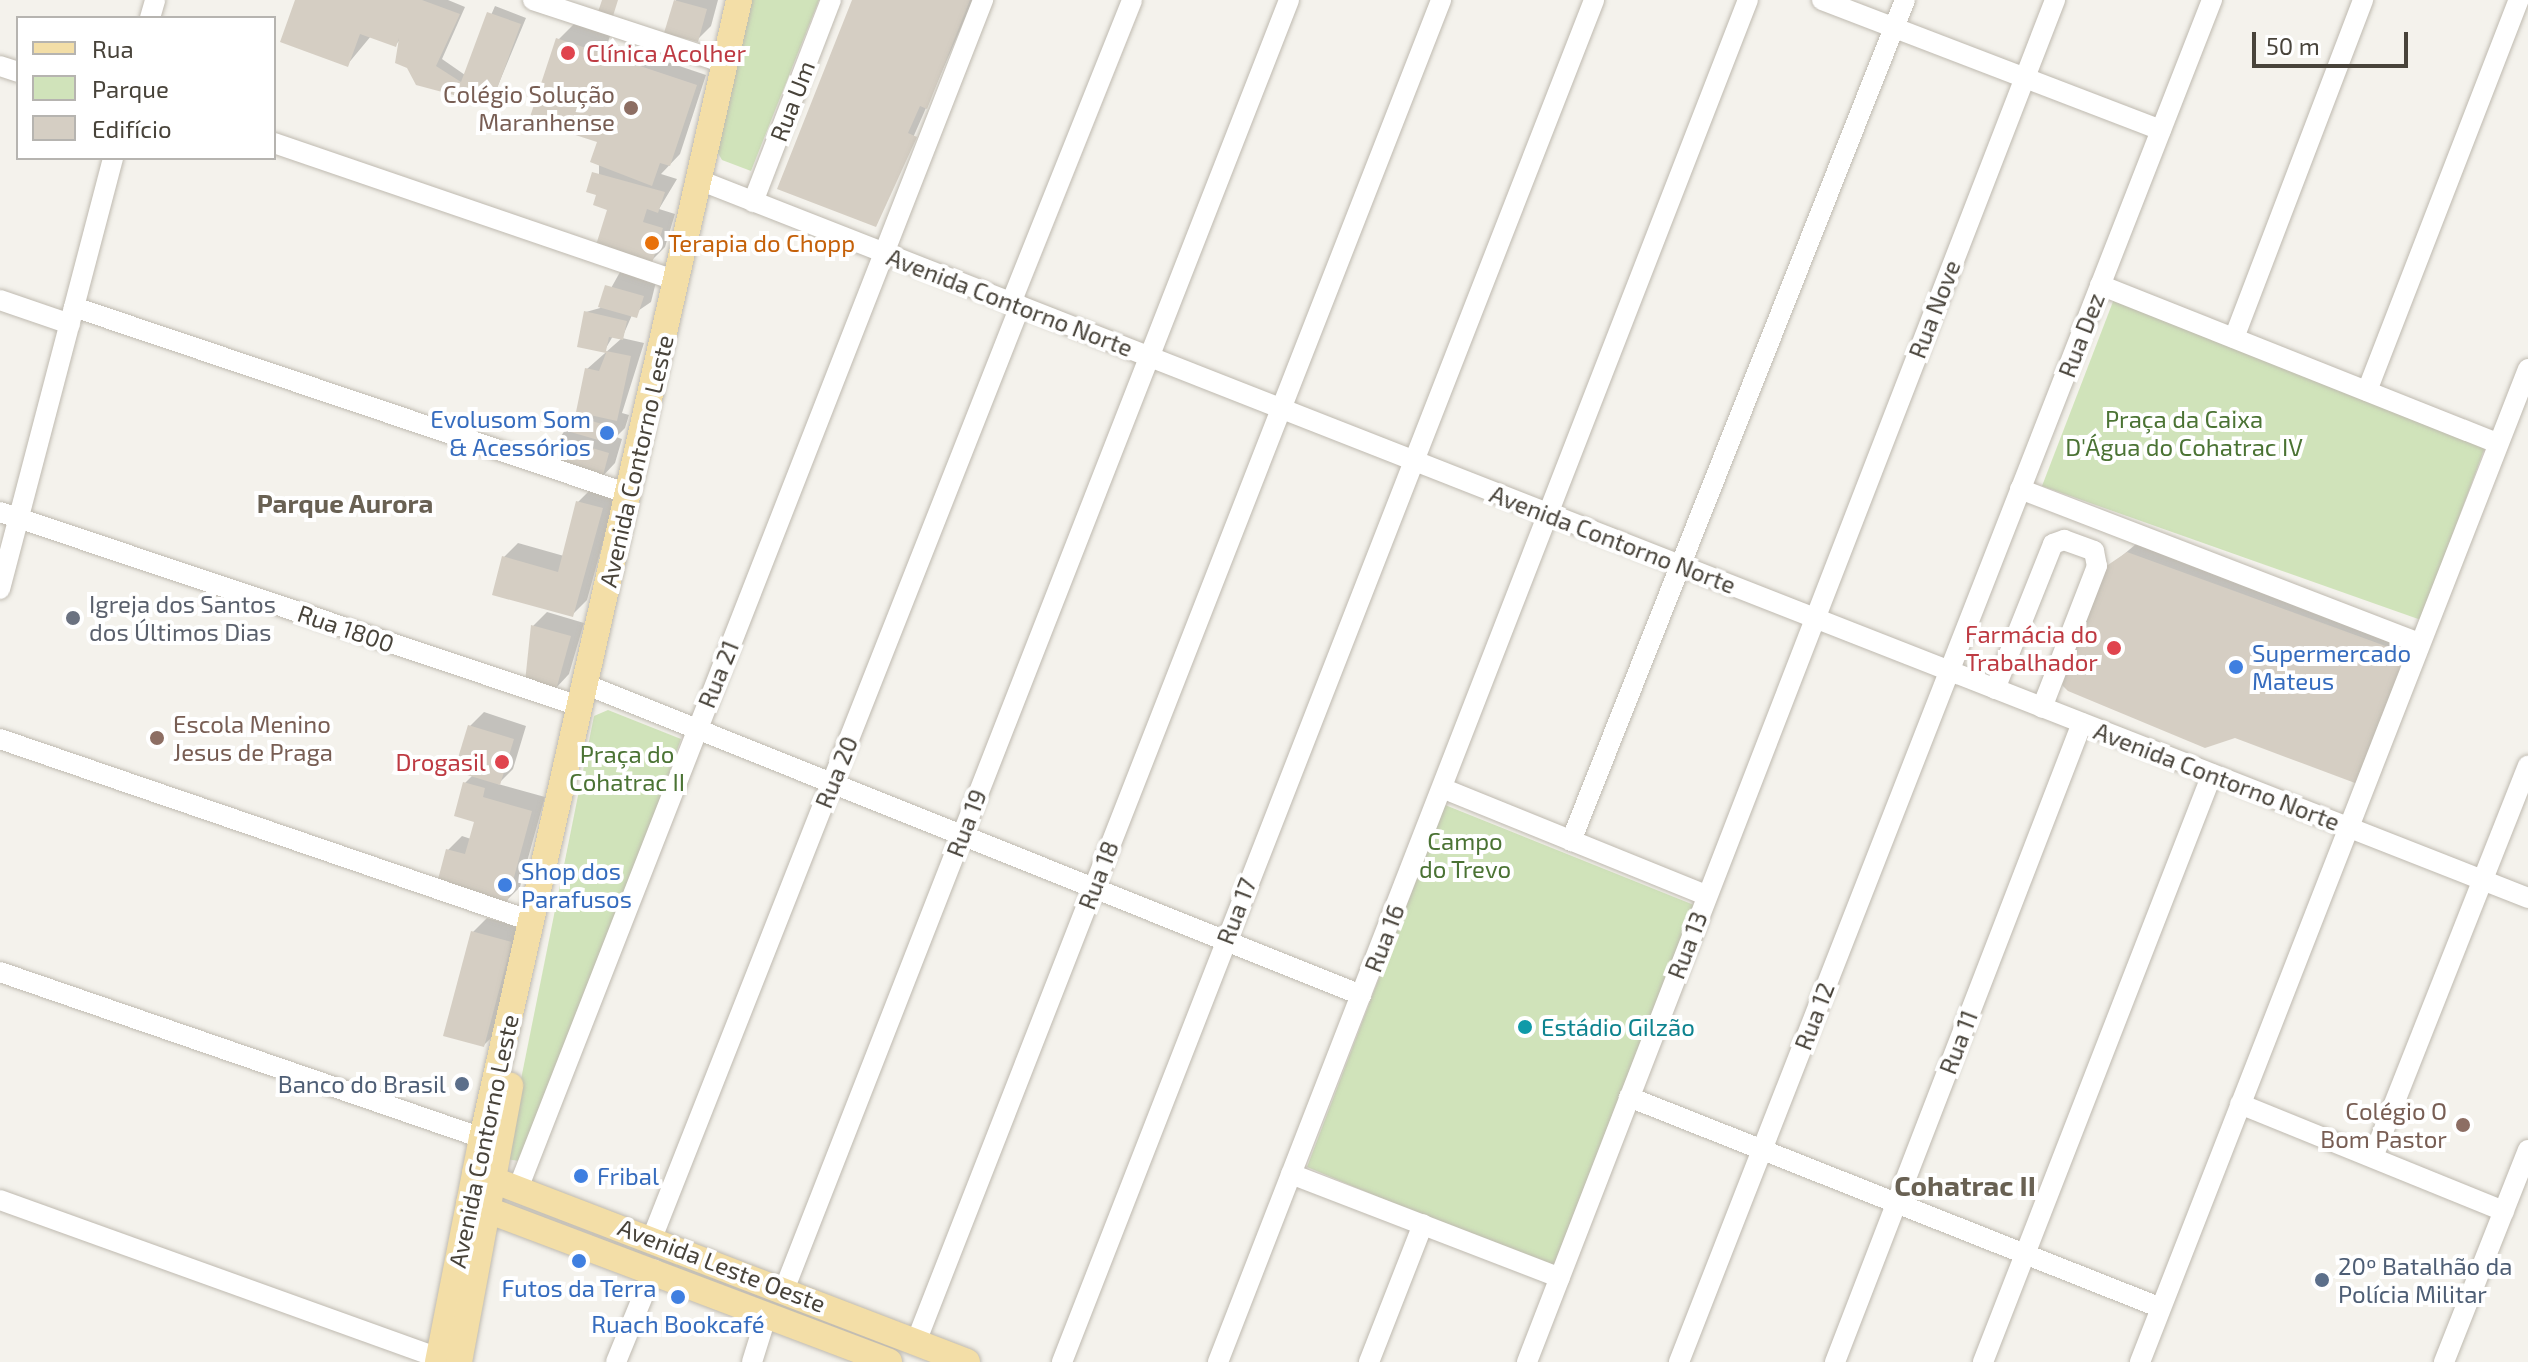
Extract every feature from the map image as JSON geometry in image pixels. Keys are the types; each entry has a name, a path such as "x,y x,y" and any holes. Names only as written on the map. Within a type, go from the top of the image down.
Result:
{"main road":[{"name":"Avenida Contorno Leste","path":"496,1179 482,1138 534,922 739,0"},
{"name":"Avenida Contorno Leste","path":"447,1361 480,1206 496,1179 534,922"},
{"name":"Avenida Leste Oeste","path":"496,1179 967,1362"},
{"name":"Avenida Contorno Leste","path":"447,1361 474,1289 480,1206"},
{"name":"Avenida Leste Oeste","path":"480,1206 546,1227 889,1362"},
{"path":"474,1289 506,1231 546,1227"}],"street":[{"path":"533,0 725,63"},
{"name":"Rua Um","path":"753,202 831,0"},
{"name":"Rua 21","path":"496,1179 697,729 983,0"},
{"name":"Rua 20","path":"652,1238 831,783 1132,0"},
{"name":"Rua 19","path":"784,1290 1289,0"},
{"name":"Rua 18","path":"916,1342 1441,0"},
{"name":"Rua 17","path":"1062,1362 1410,460 1594,0"},
{"name":"Rua 16","path":"1218,1362 1748,0"},
{"path":"1822,0 2161,130"},
{"path":"1571,841 1905,0"},
{"name":"Rua Nove","path":"1813,618 2055,0"},
{"name":"Rua Dez","path":"1949,671 2212,0"},
{"path":"2234,338 2363,0"},
{"path":"2367,391 2519,0"},
{"path":"276,144 676,281"},
{"path":"0,589 9,515 72,316 112,160"},
{"name":"Avenida Contorno Norte","path":"699,180 2528,898"},
{"path":"2100,285 2498,443"},
{"path":"0,300 72,316 629,494"},
{"path":"2140,1362 2528,369"},
{"path":"2020,489 2419,643"},
{"name":"Rua 1800","path":"9,515 697,729 1361,995"},
{"path":"1995,689 2053,544 2064,540 2094,551 2097,566 2042,708"},
{"name":"Rua 13","path":"1527,1362 1813,618"},
{"name":"Rua 12","path":"1679,1362 1949,671"},
{"name":"Rua 11","path":"1835,1362 2082,723"},
{"path":"0,739 534,922"},
{"path":"2373,1157 2528,766"},
{"path":"1983,1362 2212,774"},
{"path":"1442,788 1706,895"},
{"path":"0,972 482,1138"},
{"path":"1629,1097 2161,1308"},
{"path":"2240,1104 2504,1211"},
{"path":"2444,1362 2528,1150"},
{"path":"1291,1174 1560,1278"},
{"path":"0,1200 447,1361"},
{"path":"1369,1362 1423,1224"},
{"path":"616,1362 654,1269"},
{"path":"752,1362 767,1314"}],"green space":[{"path":"748,0 819,0 751,171 722,160 714,146"},
{"name":"Praça da Caixa D'Água do Cohatrac IV","path":"2114,299 2485,447 2421,620 2042,486"},
{"name":"Praça do Cohatrac II","path":"608,710 681,739 608,948 520,1161 505,1159 594,716"},
{"name":"Campo do Trevo","path":"1445,805 1694,905 1552,1270 1307,1167"}],"building":[{"path":"295,0 422,0 460,14 436,66 461,82 487,12 521,24 491,105 416,85 407,68 395,63 399,38 396,47 360,34 348,67 280,42"},
{"path":"602,0 618,0 613,16 598,12"},
{"path":"674,0 707,9 698,42 664,33"},
{"path":"852,0 970,0 927,109 920,106 908,133 917,137 876,227 777,189"},
{"name":"Colégio Solução Maranhense","path":"556,38 697,85 670,166 660,163 652,186 590,162 597,142 529,120"},
{"path":"592,172 665,192 658,213 647,209 643,222 663,228 652,263 596,245 607,210 593,205 596,195 586,192"},
{"path":"605,285 644,296 637,318 598,307"},
{"path":"584,311 627,321 623,340 609,337 606,351 631,356 617,421 576,412 585,368 599,371 606,353 577,347"},
{"path":"571,415 616,428 612,444 567,431"},
{"path":"558,438 609,453 602,479 550,465"},
{"path":"576,501 603,508 573,617 492,595 502,556 558,572"},
{"name":"Supermercado Mateus","path":"2127,552 2413,656 2363,786 2235,738 2205,748 2068,691 2062,685 2102,569"},
{"path":"531,625 571,636 556,690 525,682"},
{"path":"468,725 514,739 500,785 454,771"},
{"path":"463,782 485,788 483,797 532,811 507,903 437,883 446,849 465,854 474,822 454,816"},
{"path":"471,931 512,942 484,1047 443,1036"}],"place":[{"name":"Clínica Acolher","path":"568,53"},
{"name":"Colégio Solução Maranhense","path":"631,108"},
{"name":"Terapia do Chopp","path":"652,243"},
{"name":"Evolusom Som & Acessórios","path":"607,433"},
{"name":"Igreja dos Santos dos Últimos Dias","path":"73,618"},
{"name":"Farmácia do Trabalhador","path":"2114,648"},
{"name":"Supermercado Mateus","path":"2236,667"},
{"name":"Escola Menino Jesus de Praga","path":"157,738"},
{"name":"Drogasil","path":"502,762"},
{"name":"Shop dos Parafusos","path":"505,885"},
{"name":"Estádio Gilzão","path":"1525,1027"},
{"name":"Banco do Brasil","path":"462,1084"},
{"name":"Colégio O Bom Pastor","path":"2463,1125"},
{"name":"Fribal","path":"581,1176"},
{"name":"Futos da Terra","path":"579,1261"},
{"name":"20º Batalhão da Polícia Militar","path":"2322,1280"},
{"name":"Ruach Bookcafé","path":"678,1297"}],"district":[{"name":"Parque Aurora","path":"345,503"},
{"name":"Cohatrac II","path":"1965,1185"}]}
